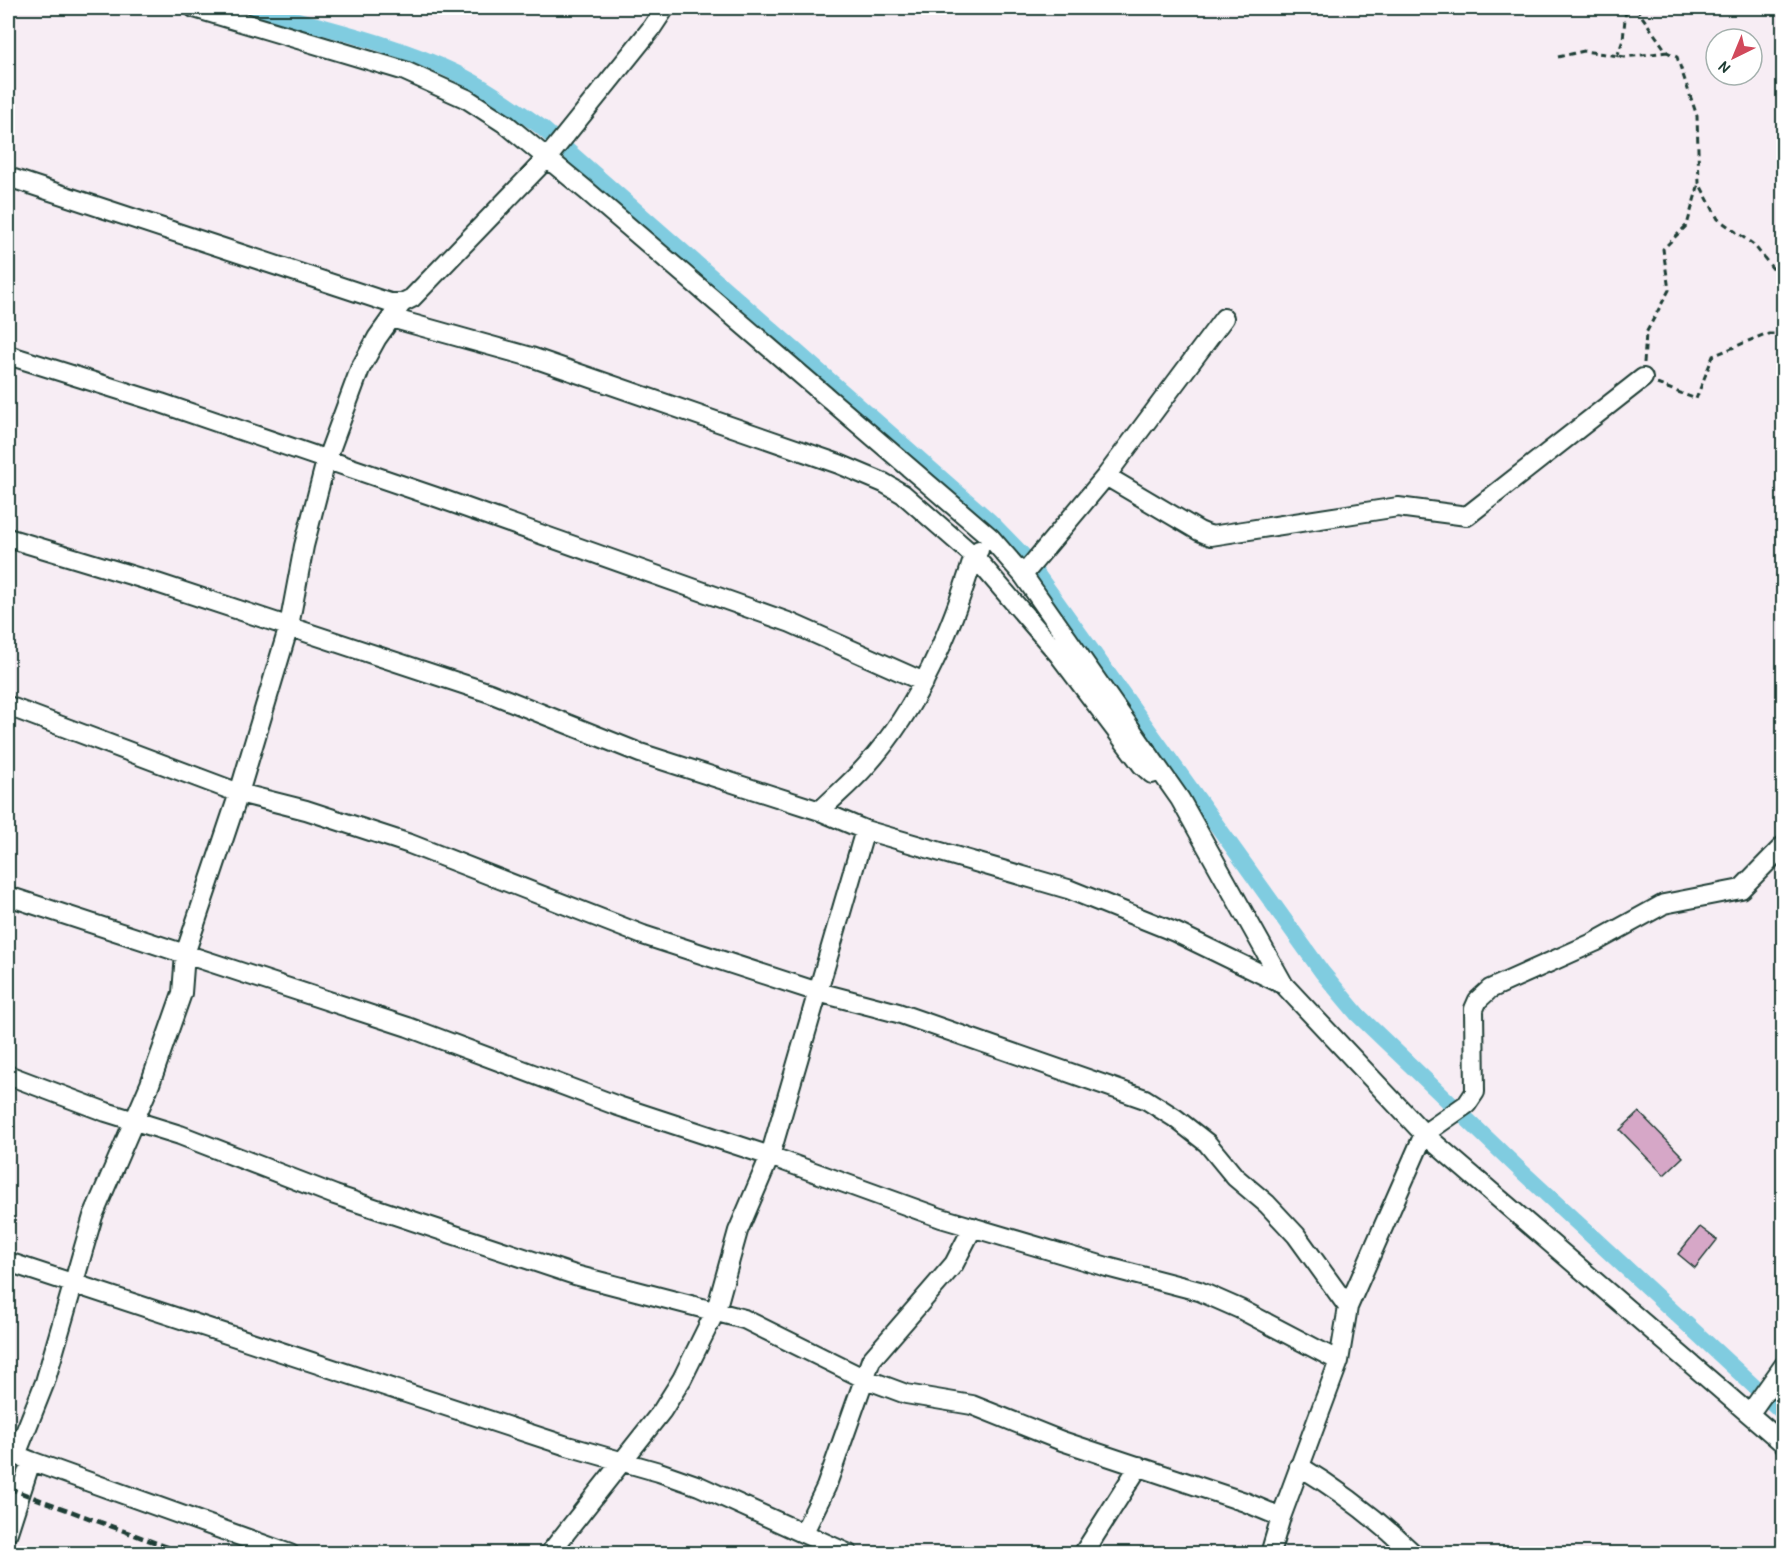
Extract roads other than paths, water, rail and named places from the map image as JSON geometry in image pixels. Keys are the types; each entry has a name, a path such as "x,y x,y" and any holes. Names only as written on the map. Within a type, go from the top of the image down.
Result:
{"street":[{"path":"194,8 405,71 436,84 507,125 548,157 990,537 1023,575 1180,799 1284,986 1424,1134 1784,1444"},
{"path":"8,177 390,303 402,303 412,298 548,157 651,29 665,8"},
{"path":"8,1532 18,1456 45,1382 93,1216 135,1120 182,993 185,954 239,793 289,626 304,546 326,461 360,369 402,303"},
{"path":"391,318 531,357 862,473 903,494 974,556 1059,656 1142,765 1180,799"},
{"path":"1023,575 1106,476 1224,318"},
{"path":"8,355 161,404 791,623 924,682"},
{"path":"1106,476 1211,536 1398,507 1467,516 1643,378"},
{"path":"820,811 866,766 924,682 957,613 974,556 990,537"},
{"path":"8,538 289,626 490,693 640,753 820,811 865,830 1068,889 1175,932 1284,986"},
{"path":"8,706 239,793 306,810 410,844 644,935 818,992 897,1013 1145,1100 1175,1118 1207,1143 1235,1177 1296,1234 1348,1307"},
{"path":"549,1554 625,1462 682,1379 716,1310 738,1231 770,1156 865,830"},
{"path":"1270,1554 1299,1466 1339,1361 1348,1307 1424,1134 1473,1098 1475,1092 1474,1009 1482,994 1595,942 1664,904 1741,889 1784,845"},
{"path":"8,896 408,1027 618,1106 770,1156 941,1218 1107,1267 1199,1291 1240,1309 1339,1361"},
{"path":"8,1075 335,1195 575,1275 667,1301 716,1310 744,1319 863,1378 906,1394 972,1405 1062,1441 1245,1502 1281,1517"},
{"path":"804,1532 826,1487 863,1378 872,1360 954,1264 973,1227"},
{"path":"8,1262 564,1445 699,1486 849,1554"},
{"path":"1750,1413 1784,1365"},
{"path":"18,1456 290,1554"},
{"path":"1083,1554 1139,1466"},
{"path":"1299,1466 1332,1486 1381,1523 1414,1554"}],"waterway":[{"path":"254,8 407,52 467,79 510,105 541,127 990,521 1024,556 1322,972 1358,1015 1517,1167 1784,1414"}],"railway":[{"path":"8,1488 186,1554"}]}
